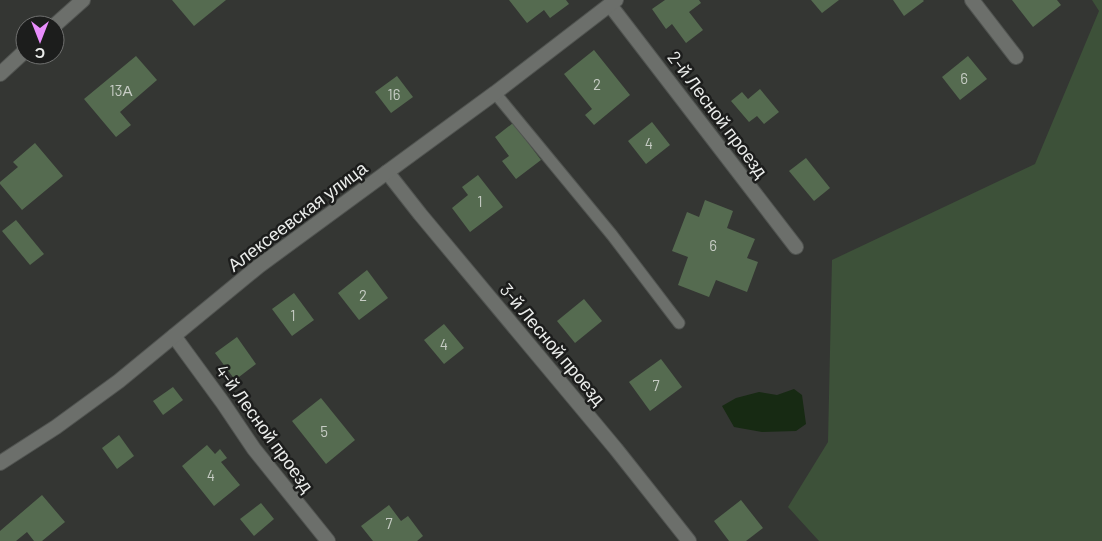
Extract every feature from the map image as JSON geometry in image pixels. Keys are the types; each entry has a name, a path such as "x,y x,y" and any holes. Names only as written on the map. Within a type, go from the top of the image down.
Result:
{"street":[{"path":"65,16 83,0"},
{"path":"972,0 1016,58"},
{"name":"Алексеевская улица","path":"0,463 56,427 119,380 259,266 495,93 613,2"},
{"name":"2-й Лесной проезд","path":"613,2 796,247"},
{"path":"0,74 15,61"},
{"name":"3-й Лесной проезд","path":"387,172 426,222 616,449 689,541"},
{"name":"4-й Лесной проезд","path":"174,336 254,449 328,541"}],"lane":[{"path":"495,93 612,234 679,323"}],"shaded area":[{"path":"1092,0 1102,0 1102,541 819,541 788,507 828,442 832,260 1035,164 1099,11"},
{"path":"794,389 802,395 806,424 796,431 762,432 734,427 722,406 736,398 759,392 777,395"}],"building":[{"path":"172,0 226,0 194,26"},
{"path":"509,0 566,0 569,4 550,18 544,10 527,23"},
{"path":"665,0 699,0 701,3 689,12 703,30 686,43 672,24 666,29 652,9"},
{"path":"811,0 839,0 822,13"},
{"path":"893,0 923,0 924,1 904,16"},
{"path":"1012,0 1057,0 1061,5 1033,27"},
{"path":"594,50 630,95 594,125 585,115 592,109 564,74"},
{"path":"136,56 157,80 120,112 131,125 116,137 84,99"},
{"path":"968,56 987,79 960,100 942,77"},
{"path":"397,76 413,97 391,113 375,92"},
{"path":"760,89 779,112 764,124 757,116 749,122 731,101 742,92 748,99"},
{"path":"652,122 670,145 646,164 628,141"},
{"path":"513,123 541,160 516,179 502,161 509,156 495,137"},
{"path":"35,143 63,176 22,210 0,182 18,167 13,162"},
{"path":"806,158 830,188 814,201 789,171"},
{"path":"478,175 503,207 470,232 452,208 468,195 462,187"},
{"path":"705,200 733,211 727,228 755,239 747,258 758,262 747,292 716,280 709,297 678,285 688,257 672,251 687,212 699,217"},
{"path":"16,220 44,254 30,265 2,231"},
{"path":"367,270 388,298 359,320 338,293"},
{"path":"294,293 314,320 292,336 272,309"},
{"path":"584,299 602,321 575,343 557,321"},
{"path":"444,324 464,348 444,364 424,340"},
{"path":"237,337 256,364 235,380 215,353"},
{"path":"661,359 682,387 650,411 629,382"},
{"path":"173,387 183,400 163,415 153,401"},
{"path":"321,398 355,440 326,464 292,421"},
{"path":"119,435 134,456 117,469 102,448"},
{"path":"207,445 215,454 220,449 227,458 221,462 240,485 214,506 182,466"},
{"path":"42,495 65,522 42,541 34,541 27,532 16,541 0,541 0,531"},
{"path":"741,500 763,528 746,541 729,541 714,521"},
{"path":"261,503 274,519 254,536 240,519"},
{"path":"389,505 401,521 408,516 423,536 417,541 373,541 361,526"}]}
